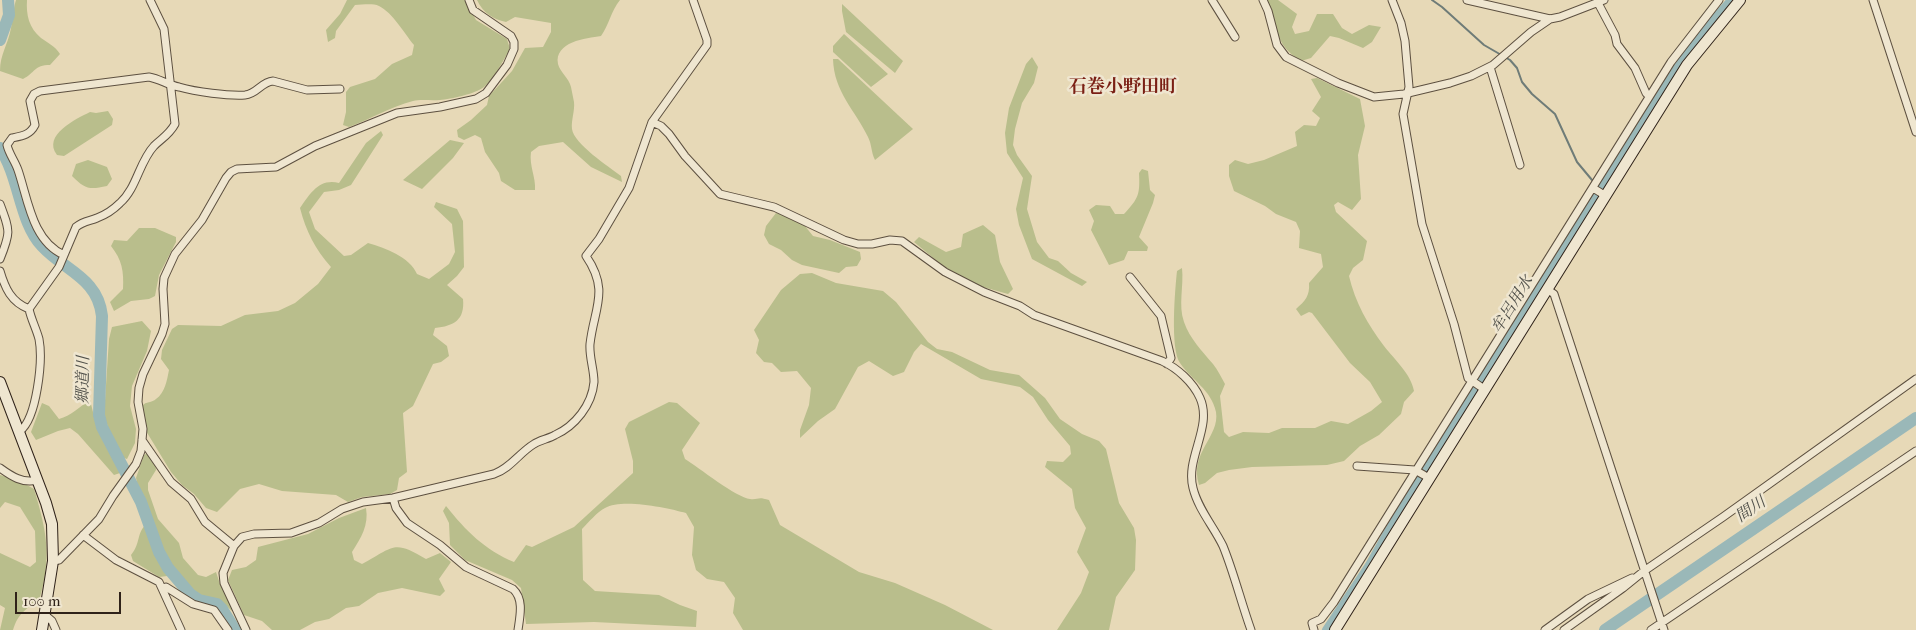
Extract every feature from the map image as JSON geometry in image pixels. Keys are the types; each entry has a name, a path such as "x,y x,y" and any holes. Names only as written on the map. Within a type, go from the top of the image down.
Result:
{"street":[{"path":"30,309 59,267 76,227 82,222 98,218 120,203 132,186 147,155 154,146 171,132 175,124 164,30 150,0"},
{"path":"53,561 59,560 102,515 136,464 142,440 142,419 138,402 139,388 143,374 165,324 164,278 175,254 202,220 226,178 236,169 276,167 315,146 397,113 464,103 486,93 507,65 514,50 514,42 511,36 473,10 469,0"},
{"path":"246,630 224,583 223,573 234,546 242,537 254,534 291,533 319,523 342,509 356,504 393,498 500,472 532,444 555,435 575,422 585,408 594,382 590,344 600,301 596,275 586,256 600,239 629,188 652,122 707,45 693,0"},
{"path":"1212,0 1235,37"},
{"path":"1264,0 1277,46 1286,57 1330,80 1364,94 1381,97 1450,83 1490,67 1550,19"},
{"path":"1392,0 1401,23 1405,41 1408,93 1402,114 1422,224 1454,324 1468,378 1483,389"},
{"path":"1467,0 1550,19 1601,1 1617,44 1635,68 1649,96"},
{"path":"1313,628 1312,623 1321,619 1334,602 1473,382 1649,96 1685,42 1719,0"},
{"path":"1335,630 1483,389 1687,65 1740,0"},
{"path":"1873,0 1916,132"},
{"path":"1490,67 1520,165"},
{"path":"64,256 45,241 35,225 17,167 3,147 12,138 26,135 35,125 30,101 34,94 40,91 149,77 158,78 169,84 198,91 244,95 256,92 267,82 306,90 340,88"},
{"path":"652,122 661,126 669,134 685,156 720,194 774,207 844,240 858,244 872,244 890,240 902,241 931,263 984,292 1020,306 1034,315 1168,364 1183,375 1201,402 1203,420 1191,478 1193,489 1222,545 1251,630"},
{"path":"1595,186 1604,195"},
{"path":"0,204 9,232 0,258"},
{"path":"0,271 7,292 11,297 30,309 39,340 40,359 36,397 27,423 20,432"},
{"path":"1130,277 1161,316 1171,358 1168,364"},
{"path":"1547,289 1554,294 1662,625"},
{"path":"1564,630 1916,379"},
{"path":"0,382 20,432 52,524 53,561 42,630"},
{"path":"142,440 171,482 191,499 205,522 234,546"},
{"path":"1651,630 1662,625 1701,596 1916,451"},
{"path":"1357,466 1416,470 1428,478"},
{"path":"0,468 24,481 37,480"},
{"path":"393,498 396,508 407,523 440,545 466,567 518,593 520,599 518,630"},
{"path":"83,535 116,560 159,582 180,630"},
{"path":"1545,630 1588,599 1630,578 1634,579"},
{"path":"163,588 166,587 193,604 214,610 228,630"},
{"path":"45,615 52,621 56,630"}],"green space":[{"path":"16,0 27,0 27,11 31,26 41,38 60,54 50,65 41,66 23,79 0,71 1,60 10,34"},
{"path":"347,0 465,0 476,20 507,39 510,49 492,79 480,90 450,99 413,101 396,106 349,127 343,125 346,112 346,92 350,87 375,79 392,64 412,55 414,45 389,13 379,6 370,4 355,5 336,31 335,38 328,42 326,30 340,14"},
{"path":"477,0 620,0 601,36 572,42 561,51 558,57 558,64 571,87 574,102 572,129 574,135 585,148 621,176 622,182 591,167 563,142 539,146 531,152 535,190 515,190 501,181 499,173 485,152 481,138 475,135 464,140 458,137 457,130 487,105 489,96 512,71 525,48 543,47 551,32 551,23 515,17 506,22 497,19 485,12"},
{"path":"1267,0 1278,0 1297,14 1292,27 1295,34 1309,31 1317,14 1333,14 1342,28 1352,34 1369,25 1381,27 1372,42 1363,48 1330,36 1311,58 1301,61 1292,55 1281,41"},
{"path":"842,4 903,61 895,73 846,32"},
{"path":"844,34 888,74 871,87 833,52 833,46"},
{"path":"1032,57 1038,67 1034,83 1022,103 1013,145 1017,155 1032,176 1027,209 1037,242 1049,258 1058,261 1071,273 1087,282 1082,286 1032,259 1019,225 1016,209 1023,178 1007,153 1005,133 1009,108 1026,64"},
{"path":"833,59 838,59 913,129 875,160 868,137 841,91 834,71"},
{"path":"1317,78 1360,99 1365,126 1358,155 1361,199 1352,210 1338,202 1334,205 1336,212 1367,241 1363,260 1353,268 1349,276 1358,304 1378,338 1410,379 1414,391 1404,402 1401,414 1379,435 1360,446 1344,461 1327,465 1252,467 1229,470 1217,473 1205,483 1199,485 1198,463 1214,429 1216,412 1214,404 1206,391 1180,363 1177,356 1174,332 1174,304 1177,271 1182,268 1182,316 1193,339 1215,366 1225,384 1220,396 1224,432 1229,437 1243,432 1269,433 1282,428 1315,428 1331,421 1348,424 1371,411 1382,402 1370,382 1350,363 1312,313 1309,312 1301,316 1296,309 1306,298 1309,291 1309,283 1323,267 1321,254 1299,248 1300,231 1296,222 1276,214 1265,206 1234,191 1229,176 1229,165 1235,160 1248,164 1264,160 1297,146 1295,132 1304,125 1316,126 1320,118 1312,111 1321,97 1311,79"},
{"path":"108,111 113,119 112,125 64,156 57,155 54,141 57,134 69,123 90,112"},
{"path":"381,131 383,135 351,185 339,190 324,192 309,212 315,229 344,256 351,255 368,243 403,258 414,268 417,274 429,279 449,264 455,252 452,224 434,207 436,202 457,209 463,221 464,267 447,285 463,299 462,312 457,321 448,326 435,328 433,335 447,346 449,356 441,362 433,364 413,406 403,413 407,472 399,478 397,490 390,494 362,497 348,502 336,495 282,491 259,484 240,489 217,512 206,508 171,472 146,431 142,406 154,400 162,393 169,370 161,359 162,350 172,329 178,325 221,326 245,315 278,311 295,303 318,284 331,267 312,239 300,208 316,188 326,183 339,183 366,143"},
{"path":"450,140 464,143 453,158 422,189 403,180"},
{"path":"88,160 107,167 112,179 107,186 96,188 84,186 72,176 76,164"},
{"path":"1142,169 1148,171 1150,190 1155,195 1139,237 1148,247 1147,251 1128,251 1124,260 1109,265 1091,230 1094,221 1089,210 1096,205 1110,206 1115,214 1124,214 1138,195 1139,173"},
{"path":"776,213 789,216 805,226 813,236 830,240 860,252 861,259 857,266 846,267 839,273 802,265 792,260 781,250 769,244 764,235 766,226"},
{"path":"983,225 995,235 1000,262 1013,289 1008,294 976,285 943,266 914,242 919,237 946,252 961,247 963,234"},
{"path":"139,228 155,228 176,237 176,242 159,275 155,296 149,299 131,301 114,311 110,302 123,289 123,277 120,261 111,246 114,240 127,241"},
{"path":"812,273 836,283 883,291 896,302 928,342 937,349 952,352 990,370 1019,375 1045,398 1060,419 1082,434 1099,441 1106,449 1119,503 1134,528 1136,540 1135,570 1116,597 1109,630 1057,630 1081,593 1089,572 1077,552 1086,528 1075,508 1072,489 1045,467 1047,461 1063,462 1071,454 1070,446 1048,420 1033,397 1020,387 981,379 921,344 914,352 904,372 893,376 869,361 858,367 835,409 818,421 800,438 800,430 809,405 811,388 797,371 781,372 772,363 764,362 756,353 759,340 754,330 781,290 800,274"},
{"path":"142,321 151,331 147,351 132,386 130,406 136,429 135,443 127,459 124,458 111,435 104,416 109,339 112,327"},
{"path":"90,400 97,428 120,473 114,475 78,434 70,428 36,440 31,432 42,403 49,406 59,419 71,414"},
{"path":"669,402 677,403 700,423 682,450 685,459 727,488 744,497 769,500 780,525 859,572 895,583 945,605 993,630 743,630 733,613 735,598 724,582 707,579 696,570 692,555 694,527 686,513 633,504 613,505 605,508 582,529 583,580 595,591 659,595 697,611 696,627 594,622 526,624 521,588 512,580 465,560 450,545 449,523 443,511 446,506 461,524 485,546 514,562 526,545 532,547 574,527 633,473 633,461 625,429 629,422"},
{"path":"148,453 155,461 156,470 148,483 148,490 158,519 179,543 183,558 198,575 206,577 216,572 233,609 232,611 223,603 203,596 189,588 176,575 159,577 133,561 131,555 137,545 141,532 151,521 136,478 144,455"},
{"path":"0,475 18,480 34,489 45,532 46,571 39,601 23,612 13,630 0,630 5,608 0,605 0,553 30,567 36,562 35,531 20,507 5,502 0,508"},
{"path":"366,508 365,526 352,552 354,560 362,564 388,550 400,547 426,559 440,553 451,562 439,579 445,591 440,596 402,588 378,593 359,606 346,608 329,619 315,622 300,630 272,630 262,621 244,615 228,580 232,570 246,567 256,560 258,547 308,534 339,518"}],"waterway":[{"name":"郷道川","path":"0,40 9,15 8,0"},
{"path":"1432,0 1484,45 1510,60 1517,68 1522,82 1532,94 1555,114 1577,162 1592,180 1603,187"},
{"name":"牟呂用水","path":"1326,630 1369,565 1404,503 1683,58 1731,0"},
{"name":"郷道川","path":"0,148 12,172 24,212 34,236 51,255 87,284 99,303 102,316 99,415 102,427 141,502 159,552 168,568 190,594 199,600 217,604 235,630"},
{"name":"間川","path":"1605,630 1916,418"}],"district":[{"name":"石巻小野田町","path":"1123,88"}]}
